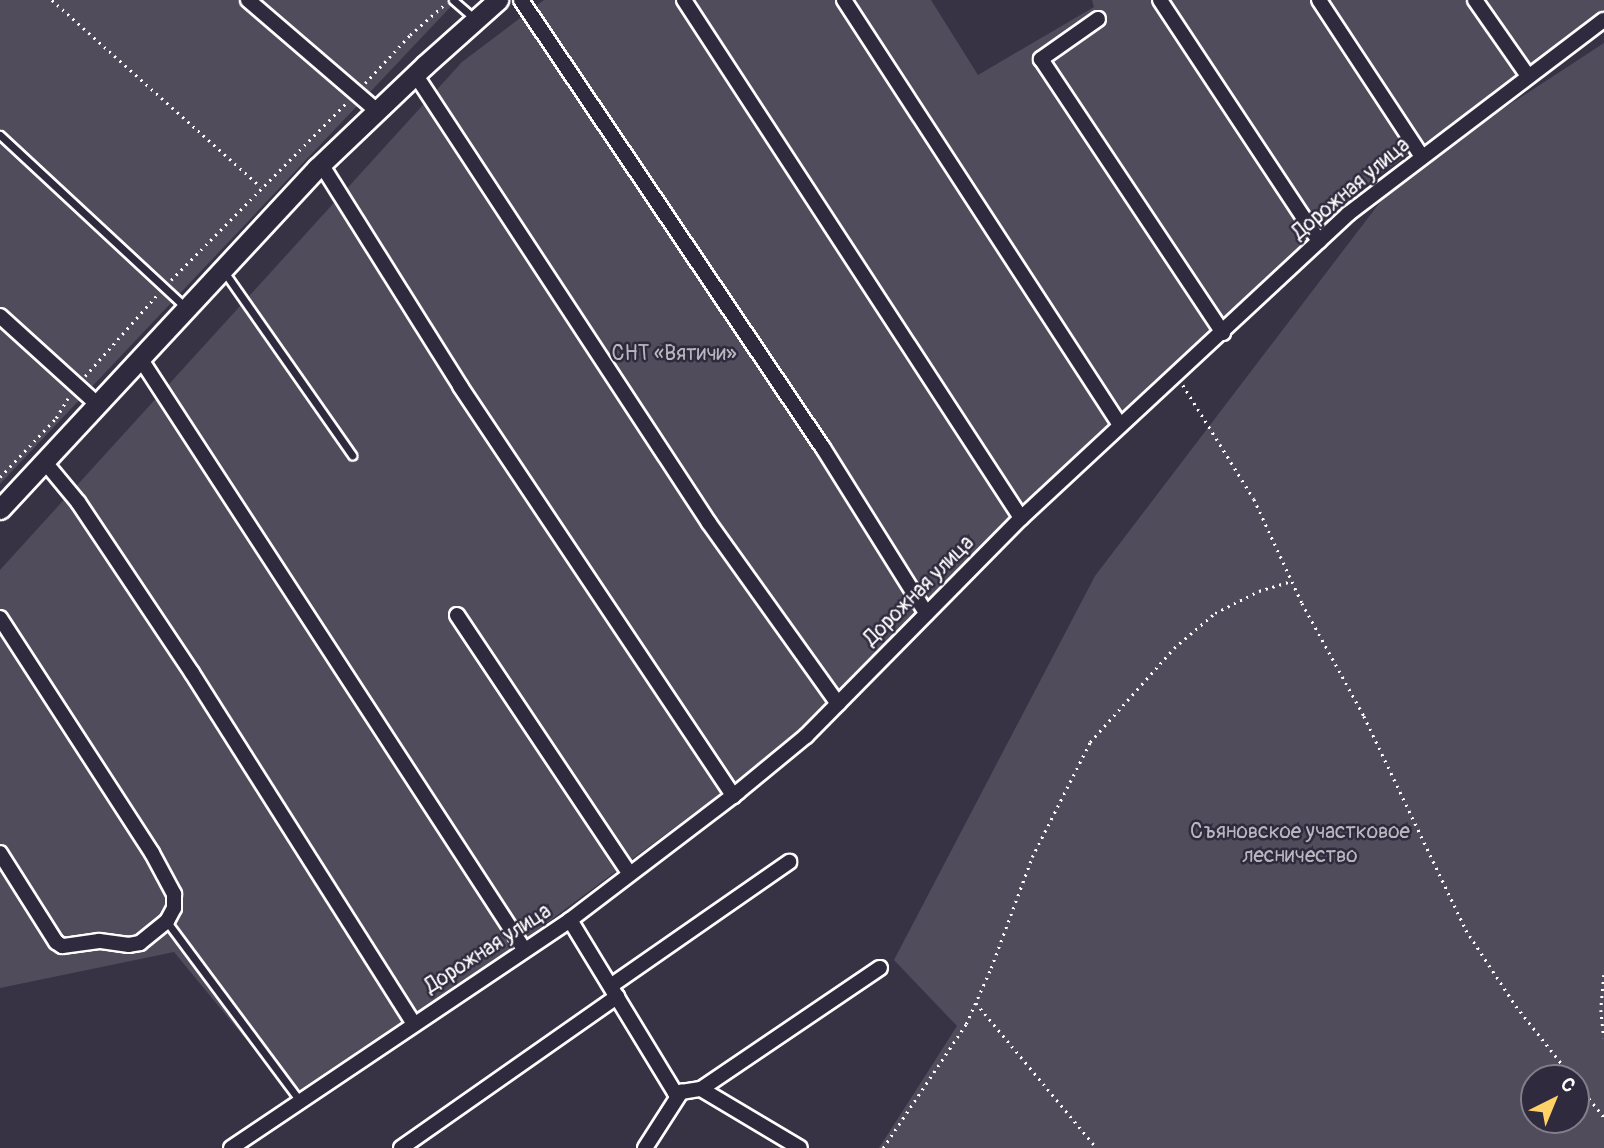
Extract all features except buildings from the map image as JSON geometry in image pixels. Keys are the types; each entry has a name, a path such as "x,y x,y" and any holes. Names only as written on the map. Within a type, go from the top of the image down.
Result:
{"main road":[{"path":"3,501 44,461 321,164 415,74 498,0"}],"street":[{"path":"248,0 377,111"},
{"path":"521,0 823,448 926,613"},
{"path":"684,0 1021,519"},
{"path":"844,0 1120,425"},
{"path":"1160,0 1319,241"},
{"path":"1319,0 1422,157"},
{"path":"1475,0 1528,76"},
{"path":"1098,19 1041,59 1223,333"},
{"name":"Дорожная улица","path":"230,1148 570,920 733,796 806,736 1021,519 1348,214 1604,20"},
{"path":"415,74 709,523 838,704"},
{"path":"321,164 460,386 733,796"},
{"path":"0,316 97,404"},
{"path":"139,358 524,949"},
{"path":"44,461 78,502 192,673 413,1023"},
{"path":"457,615 630,874"},
{"path":"0,618 152,853 174,894 174,908 167,921 140,943 129,945 99,941 62,946 56,942 0,853"},
{"path":"401,1148 789,862"},
{"path":"570,920 675,1093 701,1089 880,968"},
{"path":"701,1089 800,1148"},
{"path":"645,1148 681,1092"}],"lane":[{"path":"452,0 475,20"},
{"path":"0,135 187,308"},
{"path":"223,270 352,455"},
{"path":"167,921 299,1100"}],"path":[{"path":"52,0 262,187"},
{"path":"0,477 56,418 76,386 165,287 410,35 452,0"},
{"path":"1176,374 1254,499 1292,581 1364,716 1466,930 1517,1006 1562,1064"},
{"path":"883,1148 966,1024 1032,857 1090,742 1174,648 1215,613 1259,591 1292,581"},
{"path":"1604,975 1601,1010 1604,1038"},
{"path":"976,1003 1097,1148"},
{"path":"1590,1099 1604,1117"}],"green space":[{"path":"0,0 457,0 0,484"},
{"name":"СНТ «Вятичи»","path":"544,0 931,0 978,75 1094,7 1092,0 1604,0 1604,13 1516,79 1373,179 1008,520 782,747 524,940 292,1095 174,952 0,988 0,570 462,62"},
{"name":"Съяновское участковое лесничество","path":"1604,43 1604,1148 879,1148 957,1026 894,960 1095,576 1400,176"}]}
